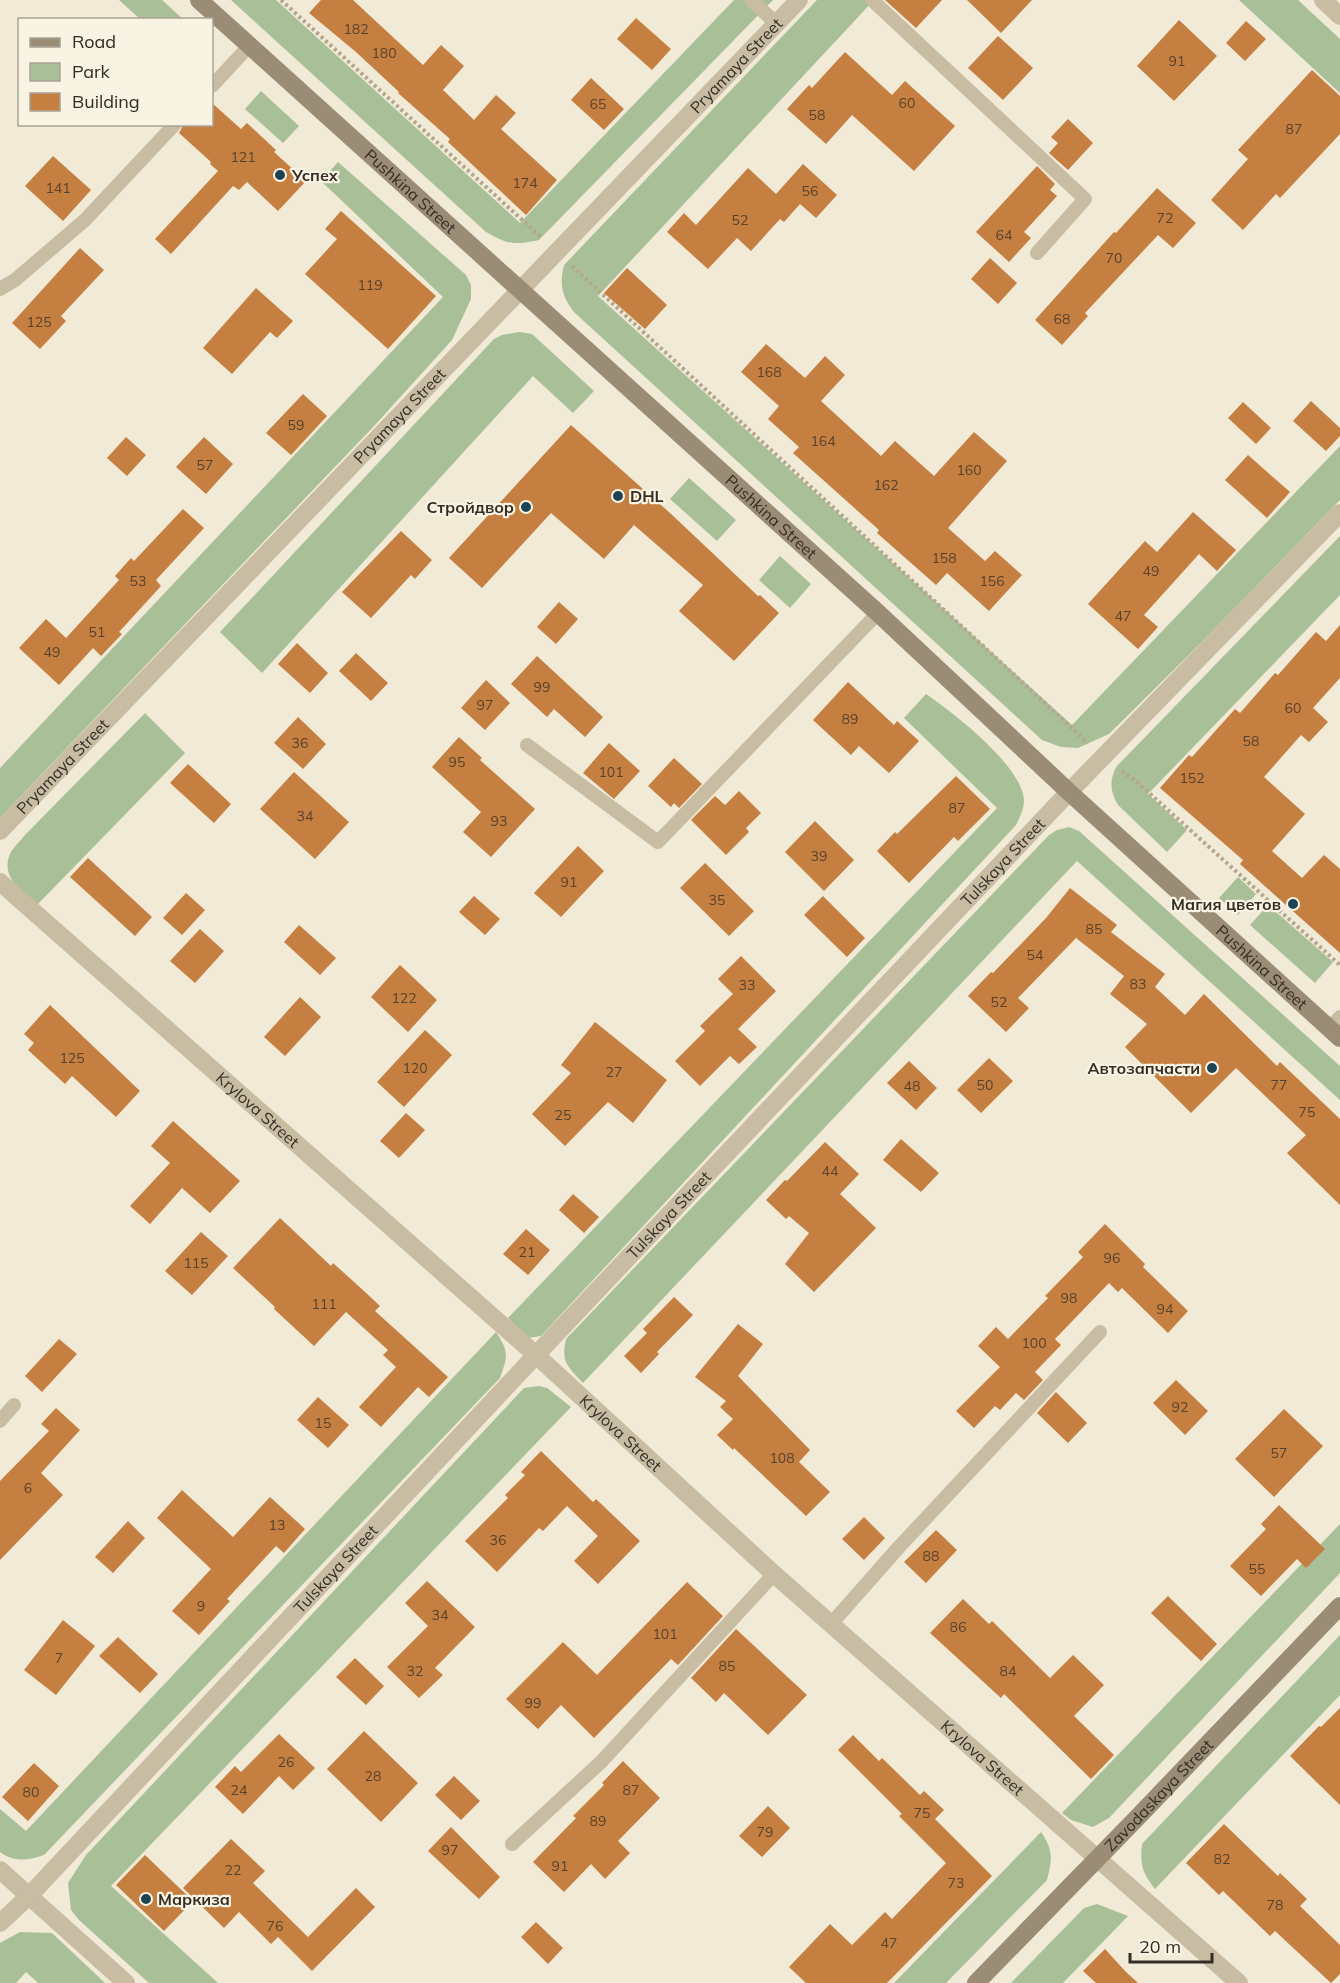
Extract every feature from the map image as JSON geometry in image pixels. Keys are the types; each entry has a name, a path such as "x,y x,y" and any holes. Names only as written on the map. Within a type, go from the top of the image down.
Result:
{"main road":[{"name":"Pushkina Street","path":"199,0 878,613 1069,792 1336,1028"},
{"name":"Zavodaskaya Street","path":"976,1983 1340,1606"}],"street":[{"name":"Pryamaya Street","path":"0,831 800,0"},
{"path":"1323,0 1340,16"},
{"name":"Tulskaya Street","path":"0,1923 29,1896 536,1355 1103,756 1340,513"},
{"name":"Krylova Street","path":"0,882 536,1355 774,1574 1239,1983"},
{"path":"0,1870 126,1983"}],"lane":[{"path":"751,0 777,24"},
{"path":"872,0 1085,199 1037,253"},
{"path":"213,85 250,45"},
{"path":"0,289 15,280 85,220 173,126"},
{"path":"527,745 658,842 878,613"},
{"path":"831,1624 907,1538 1100,1332"},
{"path":"0,1421 14,1405"},
{"path":"512,1844 601,1762 774,1574"}],"path":[{"path":"281,0 1103,756 1138,783 1340,965"}],"green space":[{"path":"119,0 162,0 182,18 139,18"},
{"path":"231,0 276,0 520,223 734,0 773,0 539,240 517,243 506,242 486,232"},
{"path":"817,0 874,0 598,296 1072,725 1340,446 1340,500 1109,734 1078,748 1061,747 1042,740 575,313 564,296 562,279 564,265"},
{"path":"1239,0 1298,0 1340,39 1340,93"},
{"path":"261,91 299,126 283,143 245,109"},
{"path":"338,162 466,275 471,285 471,299 452,340 375,425 0,818 0,768 443,297 321,181"},
{"path":"519,332 532,334 594,391 573,413 533,376 262,673 220,632 494,339"},
{"path":"689,478 736,520 717,541 670,499"},
{"path":"1340,536 1340,595 1148,794 1187,830 1167,852 1118,805 1112,786 1117,766"},
{"path":"780,556 811,584 790,608 759,580"},
{"path":"926,694 967,725 1008,767 1024,798 1016,825 541,1336 528,1338 508,1318 997,808 904,718"},
{"path":"145,713 185,753 37,905 20,890 10,877 8,862 10,854 25,835"},
{"path":"1069,827 1079,831 1340,1066 1340,1100 1077,861 583,1383 565,1359 566,1339 1049,835"},
{"path":"1238,877 1256,894 1238,915 1219,898"},
{"path":"1268,905 1333,962 1315,983 1250,925"},
{"path":"496,1332 506,1354 500,1378 44,1855 22,1860 11,1858 0,1852 0,1809 26,1831"},
{"path":"539,1386 547,1388 571,1407 111,1886 218,1983 149,1983 79,1920 71,1910 68,1883 86,1855 524,1388"},
{"path":"1340,1524 1340,1573 1109,1818 1093,1827 1071,1820 1062,1813"},
{"path":"1340,1635 1340,1695 1155,1889 1143,1868 1142,1844"},
{"path":"1041,1832 1051,1855 1047,1880 946,1983 894,1983"},
{"path":"1097,1904 1128,1916 1063,1983 1011,1983 1084,1908"},
{"path":"20,1932 52,1933 105,1983 38,1983 26,1972 16,1983 0,1983 0,1943"}],"building":[{"path":"321,0 353,0 423,65 441,45 464,66 443,90 474,120 496,95 516,113 501,129 557,180 526,215 448,142 450,139 356,52 309,13"},
{"path":"885,0 942,0 916,28"},
{"path":"967,0 1032,0 1001,33"},
{"path":"636,18 671,49 652,70 617,39"},
{"path":"1179,20 1217,56 1174,101 1137,66"},
{"path":"1246,21 1266,39 1245,61 1226,43"},
{"path":"998,36 1033,68 1003,100 968,68"},
{"path":"845,52 892,95 905,81 955,126 914,171 852,115 826,144 787,109 809,85 812,88"},
{"path":"1312,70 1340,96 1340,134 1280,198 1276,194 1243,230 1211,200 1248,159 1238,150"},
{"path":"591,78 624,109 604,130 571,100"},
{"path":"213,104 241,129 247,123 306,181 278,211 247,182 239,190 233,186 171,254 155,239 218,171 179,133 183,126 213,126"},
{"path":"1068,119 1093,143 1068,170 1049,153 1058,143 1051,137"},
{"path":"53,156 91,190 63,221 25,186"},
{"path":"803,164 837,195 816,218 800,204 784,222 780,219 751,251 737,238 708,269 667,232 684,213 696,225 748,168 776,194"},
{"path":"1037,166 1055,184 1050,190 1057,196 1024,232 1031,238 1009,262 976,232"},
{"path":"1157,188 1196,223 1173,248 1158,235 1085,313 1088,316 1062,345 1035,320"},
{"path":"341,211 436,296 388,349 305,274 337,239 325,229"},
{"path":"80,248 104,270 61,316 66,321 40,349 12,323"},
{"path":"990,258 1017,283 998,304 971,279"},
{"path":"627,268 667,305 645,329 604,293"},
{"path":"256,288 293,321 277,338 270,332 232,374 203,348"},
{"path":"766,344 805,378 825,356 845,375 821,401 881,456 895,441 934,476 974,432 1007,461 948,528 985,561 995,551 1022,575 989,611 947,573 936,585 877,533 879,530 793,453 799,447 768,419 779,406 741,372"},
{"path":"303,394 327,416 291,455 266,433"},
{"path":"1311,401 1340,428 1340,436 1326,451 1293,421"},
{"path":"1243,402 1271,428 1256,444 1228,418"},
{"path":"571,425 779,613 734,661 679,611 703,585 634,525 604,559 551,513 482,588 449,558"},
{"path":"126,437 146,455 127,476 107,458"},
{"path":"204,437 233,464 206,494 176,467"},
{"path":"1248,455 1290,492 1267,518 1225,480"},
{"path":"183,509 204,528 156,580 161,586 119,632 122,634 101,656 93,648 59,685 19,648 46,619 66,638 119,580 115,576 131,558 134,561"},
{"path":"1193,512 1236,550 1217,571 1199,554 1144,615 1158,627 1138,649 1088,604 1145,541 1157,552"},
{"path":"401,531 432,560 415,579 411,575 371,618 342,592"},
{"path":"559,602 578,619 556,644 537,627"},
{"path":"1340,625 1340,678 1313,708 1328,722 1309,742 1301,735 1264,777 1305,814 1272,851 1302,878 1324,855 1340,869 1340,953 1240,864 1243,860 1160,788 1189,755 1192,757 1235,709 1240,713 1275,673 1278,675 1316,632 1326,641"},
{"path":"297,643 328,673 310,693 278,664"},
{"path":"356,653 388,683 371,701 339,671"},
{"path":"537,656 603,717 585,737 554,709 547,717 511,684"},
{"path":"486,680 510,703 485,730 461,708"},
{"path":"848,682 894,725 897,721 919,741 889,773 859,746 851,755 813,720"},
{"path":"298,717 326,744 303,769 274,743"},
{"path":"459,737 482,758 480,760 535,809 491,857 463,832 481,812 432,767"},
{"path":"609,743 640,771 614,799 583,773"},
{"path":"674,758 702,784 679,808 674,803 671,807 648,786"},
{"path":"188,764 231,804 214,823 170,783"},
{"path":"294,772 349,822 315,859 260,809"},
{"path":"956,776 990,809 958,841 954,837 909,883 877,851"},
{"path":"739,791 761,813 746,828 749,832 726,855 691,820 715,796 725,805"},
{"path":"815,821 854,860 824,891 785,852"},
{"path":"578,846 604,871 561,917 534,893"},
{"path":"88,858 152,917 135,936 70,877"},
{"path":"705,863 754,911 729,936 680,888"},
{"path":"1070,888 1117,925 1111,932 1165,974 1155,987 1185,1015 1204,994 1277,1066 1280,1062 1340,1119 1340,1205 1287,1153 1306,1135 1236,1068 1191,1113 1125,1047 1147,1024 1110,994 1124,976 1076,938 1018,998 1029,1008 1006,1032 968,996 1046,918"},
{"path":"186,893 205,910 182,935 163,918"},
{"path":"474,896 500,919 485,935 459,912"},
{"path":"823,896 865,938 847,957 804,915"},
{"path":"299,925 336,958 320,975 284,942"},
{"path":"200,929 224,951 195,983 170,961"},
{"path":"741,956 776,991 738,1029 757,1047 739,1064 730,1056 700,1086 675,1061 705,1031 700,1026 733,994 718,979"},
{"path":"400,965 437,1000 408,1032 371,997"},
{"path":"300,997 321,1017 285,1056 264,1037"},
{"path":"50,1005 140,1091 116,1117 72,1076 65,1084 28,1050 34,1043 24,1034"},
{"path":"595,1022 667,1080 633,1123 608,1102 565,1146 532,1114 571,1073 561,1065"},
{"path":"425,1030 452,1055 404,1107 377,1082"},
{"path":"989,1058 1013,1081 981,1113 957,1090"},
{"path":"909,1061 937,1088 916,1110 887,1083"},
{"path":"406,1113 425,1130 399,1158 380,1141"},
{"path":"173,1121 240,1181 210,1213 182,1188 150,1224 130,1206 170,1163 151,1146"},
{"path":"901,1139 939,1173 921,1192 883,1160"},
{"path":"825,1142 859,1174 840,1194 876,1228 814,1292 785,1264 809,1233 789,1216 786,1219 766,1200"},
{"path":"573,1194 599,1217 584,1233 559,1210"},
{"path":"280,1218 331,1266 333,1263 380,1306 375,1311 448,1377 429,1397 418,1387 381,1427 359,1407 396,1367 383,1355 388,1350 346,1312 314,1346 233,1268"},
{"path":"1105,1224 1145,1264 1143,1267 1188,1311 1168,1333 1122,1288 1118,1292 1109,1283 1055,1339 1061,1345 1035,1372 1043,1380 1024,1400 1016,1393 1000,1410 995,1406 974,1428 956,1411 1000,1367 978,1346 996,1327 1008,1339 1048,1298 1045,1296 1083,1257 1078,1252"},
{"path":"526,1229 550,1250 528,1275 503,1254"},
{"path":"201,1232 228,1256 192,1295 165,1271"},
{"path":"674,1297 693,1315 657,1352 659,1354 641,1373 624,1356 647,1333 643,1329"},
{"path":"738,1324 763,1344 738,1376 810,1450 799,1462 830,1492 806,1516 734,1448 733,1450 717,1435 733,1419 720,1407 726,1401 695,1377"},
{"path":"59,1339 77,1354 42,1392 25,1376"},
{"path":"1176,1380 1208,1411 1185,1435 1153,1403"},
{"path":"1056,1392 1087,1423 1068,1443 1037,1413"},
{"path":"318,1397 349,1425 328,1448 297,1420"},
{"path":"56,1408 80,1430 41,1473 63,1495 0,1560 0,1481 49,1431 41,1424"},
{"path":"1284,1409 1323,1446 1274,1497 1235,1459"},
{"path":"541,1451 593,1502 596,1499 640,1541 598,1584 574,1561 598,1536 567,1506 543,1531 539,1528 497,1572 465,1541 508,1498 505,1495 525,1475 521,1472"},
{"path":"182,1490 233,1537 270,1497 305,1529 284,1553 276,1546 227,1599 230,1601 199,1635 172,1611 211,1569 157,1518"},
{"path":"1279,1505 1325,1549 1306,1568 1297,1559 1261,1596 1230,1566 1266,1529 1261,1524"},
{"path":"864,1517 885,1538 864,1560 842,1539"},
{"path":"128,1521 145,1538 113,1573 95,1557"},
{"path":"936,1530 957,1550 926,1583 904,1562"},
{"path":"427,1581 475,1627 435,1668 443,1675 419,1698 387,1667 428,1626 405,1603"},
{"path":"687,1582 723,1616 678,1665 671,1659 594,1738 561,1705 538,1729 506,1699 563,1642 597,1675"},
{"path":"1168,1596 1217,1644 1201,1661 1151,1613"},
{"path":"963,1599 989,1624 992,1621 1050,1678 1073,1655 1104,1685 1074,1716 1114,1755 1091,1779 1004,1694 1001,1698 930,1633"},
{"path":"63,1620 95,1646 56,1695 24,1670"},
{"path":"736,1629 807,1695 768,1735 724,1693 716,1702 691,1678"},
{"path":"118,1637 158,1674 140,1693 99,1656"},
{"path":"355,1658 384,1686 366,1705 336,1677"},
{"path":"1340,1708 1340,1805 1290,1756"},
{"path":"364,1731 418,1783 381,1822 327,1769"},
{"path":"279,1734 315,1768 293,1790 279,1776 243,1814 215,1787 235,1766 241,1772"},
{"path":"853,1735 879,1761 882,1758 920,1795 924,1791 944,1810 935,1819 992,1876 887,1983 806,1983 789,1967 830,1924 852,1945 885,1912 892,1919 946,1863 899,1816 902,1814 838,1750"},
{"path":"623,1761 660,1798 618,1841 630,1853 605,1879 591,1864 564,1892 533,1862 576,1818 573,1816 604,1785 602,1783"},
{"path":"34,1763 59,1786 28,1821 2,1797"},
{"path":"454,1776 480,1801 461,1820 435,1795"},
{"path":"768,1806 790,1828 762,1857 739,1836"},
{"path":"1224,1824 1278,1876 1280,1873 1307,1899 1300,1906 1340,1945 1340,1974 1331,1983 1275,1931 1270,1936 1223,1891 1219,1895 1186,1863"},
{"path":"451,1827 500,1877 479,1899 428,1851"},
{"path":"231,1839 265,1871 253,1883 308,1937 356,1888 375,1907 312,1971 278,1937 271,1944 239,1912 224,1928 183,1888"},
{"path":"145,1855 193,1901 164,1931 116,1885"},
{"path":"536,1922 563,1948 548,1964 521,1937"},
{"path":"1105,1949 1138,1983 1096,1983 1083,1971"}],"place":[{"name":"Успех","path":"280,175"},
{"name":"DHL","path":"618,496"},
{"name":"Стройдвор","path":"526,507"},
{"name":"Магия цветов","path":"1293,904"},
{"name":"Автозапчасти","path":"1212,1068"},
{"name":"Маркиза","path":"146,1899"}]}
